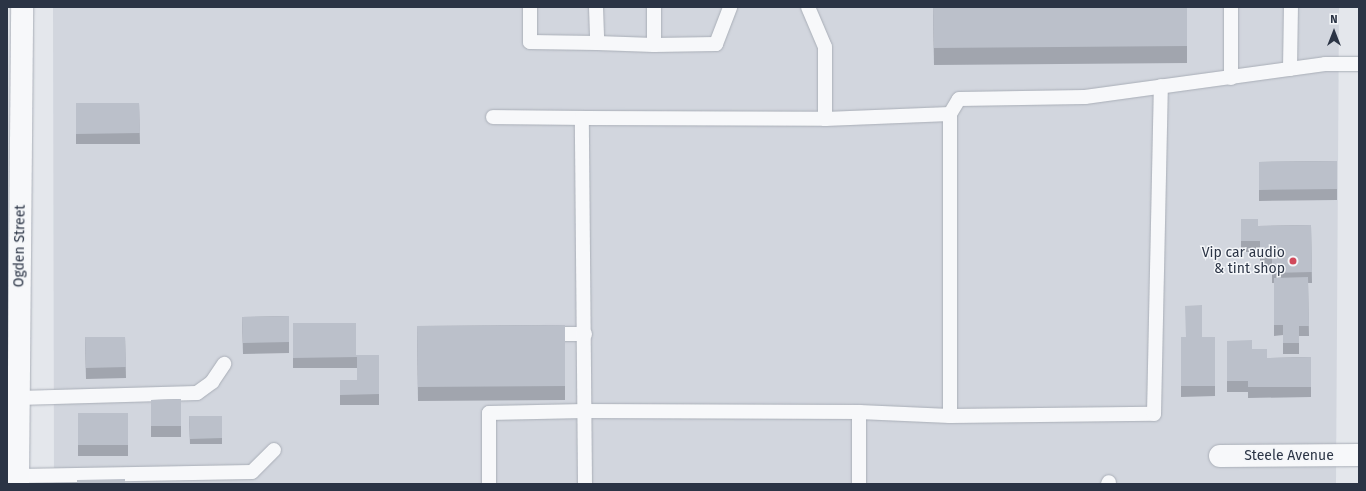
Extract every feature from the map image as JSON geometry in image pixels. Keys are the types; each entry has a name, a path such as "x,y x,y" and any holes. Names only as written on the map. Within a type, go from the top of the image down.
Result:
{"street":[{"name":"Ogden Street","path":"18,480 14,73 22,7"},
{"name":"Steele Avenue","path":"1220,456 1359,455"}],"lane":[{"path":"530,7 530,42 654,45 716,44 730,7"},
{"path":"596,7 597,43"},
{"path":"654,7 654,45"},
{"path":"808,7 825,47 825,119"},
{"path":"1231,7 1231,78"},
{"path":"1290,69 1291,7"},
{"path":"950,416 950,114 959,99 1085,97 1290,69 1359,64"},
{"path":"489,484 489,413 585,411 859,412 950,416 1154,414 1161,86"},
{"path":"493,117 825,119 950,114"},
{"path":"582,118 585,484"},
{"path":"531,334 584,334"},
{"path":"18,398 198,393 212,382 224,364"},
{"path":"859,412 859,484"},
{"path":"18,480 252,472 274,450"}],"shaded area":[{"path":"53,7 1339,7 1336,484 54,484"}],"building":[{"path":"933,7 1187,7 1187,46 934,48"},
{"path":"76,103 139,103 140,133 76,134"},
{"path":"1337,161 1337,189 1259,190 1259,162"},
{"path":"1241,219 1258,219 1258,226 1311,225 1312,272 1272,273 1272,258 1260,258 1260,241 1241,241"},
{"path":"1308,277 1309,326 1299,326 1299,343 1283,343 1283,325 1274,325 1274,278"},
{"path":"1202,305 1202,337 1186,337 1185,306"},
{"path":"289,316 289,342 243,343 242,317"},
{"path":"293,323 356,323 356,355 379,355 379,394 340,395 340,380 357,380 357,357 293,358"},
{"path":"565,325 565,386 418,387 417,326"},
{"path":"85,337 125,337 126,367 86,368"},
{"path":"1181,337 1215,337 1215,386 1181,386"},
{"path":"1252,340 1252,349 1267,349 1267,358 1311,357 1311,387 1248,387 1248,381 1227,381 1227,341"},
{"path":"181,399 181,426 151,426 151,400"},
{"path":"78,413 128,413 128,445 78,445"},
{"path":"189,416 222,416 222,438 190,439"},
{"path":"125,479 125,484 77,484 77,480"}],"place":[{"name":"Vip car audio & tint shop","path":"1293,261"}]}
